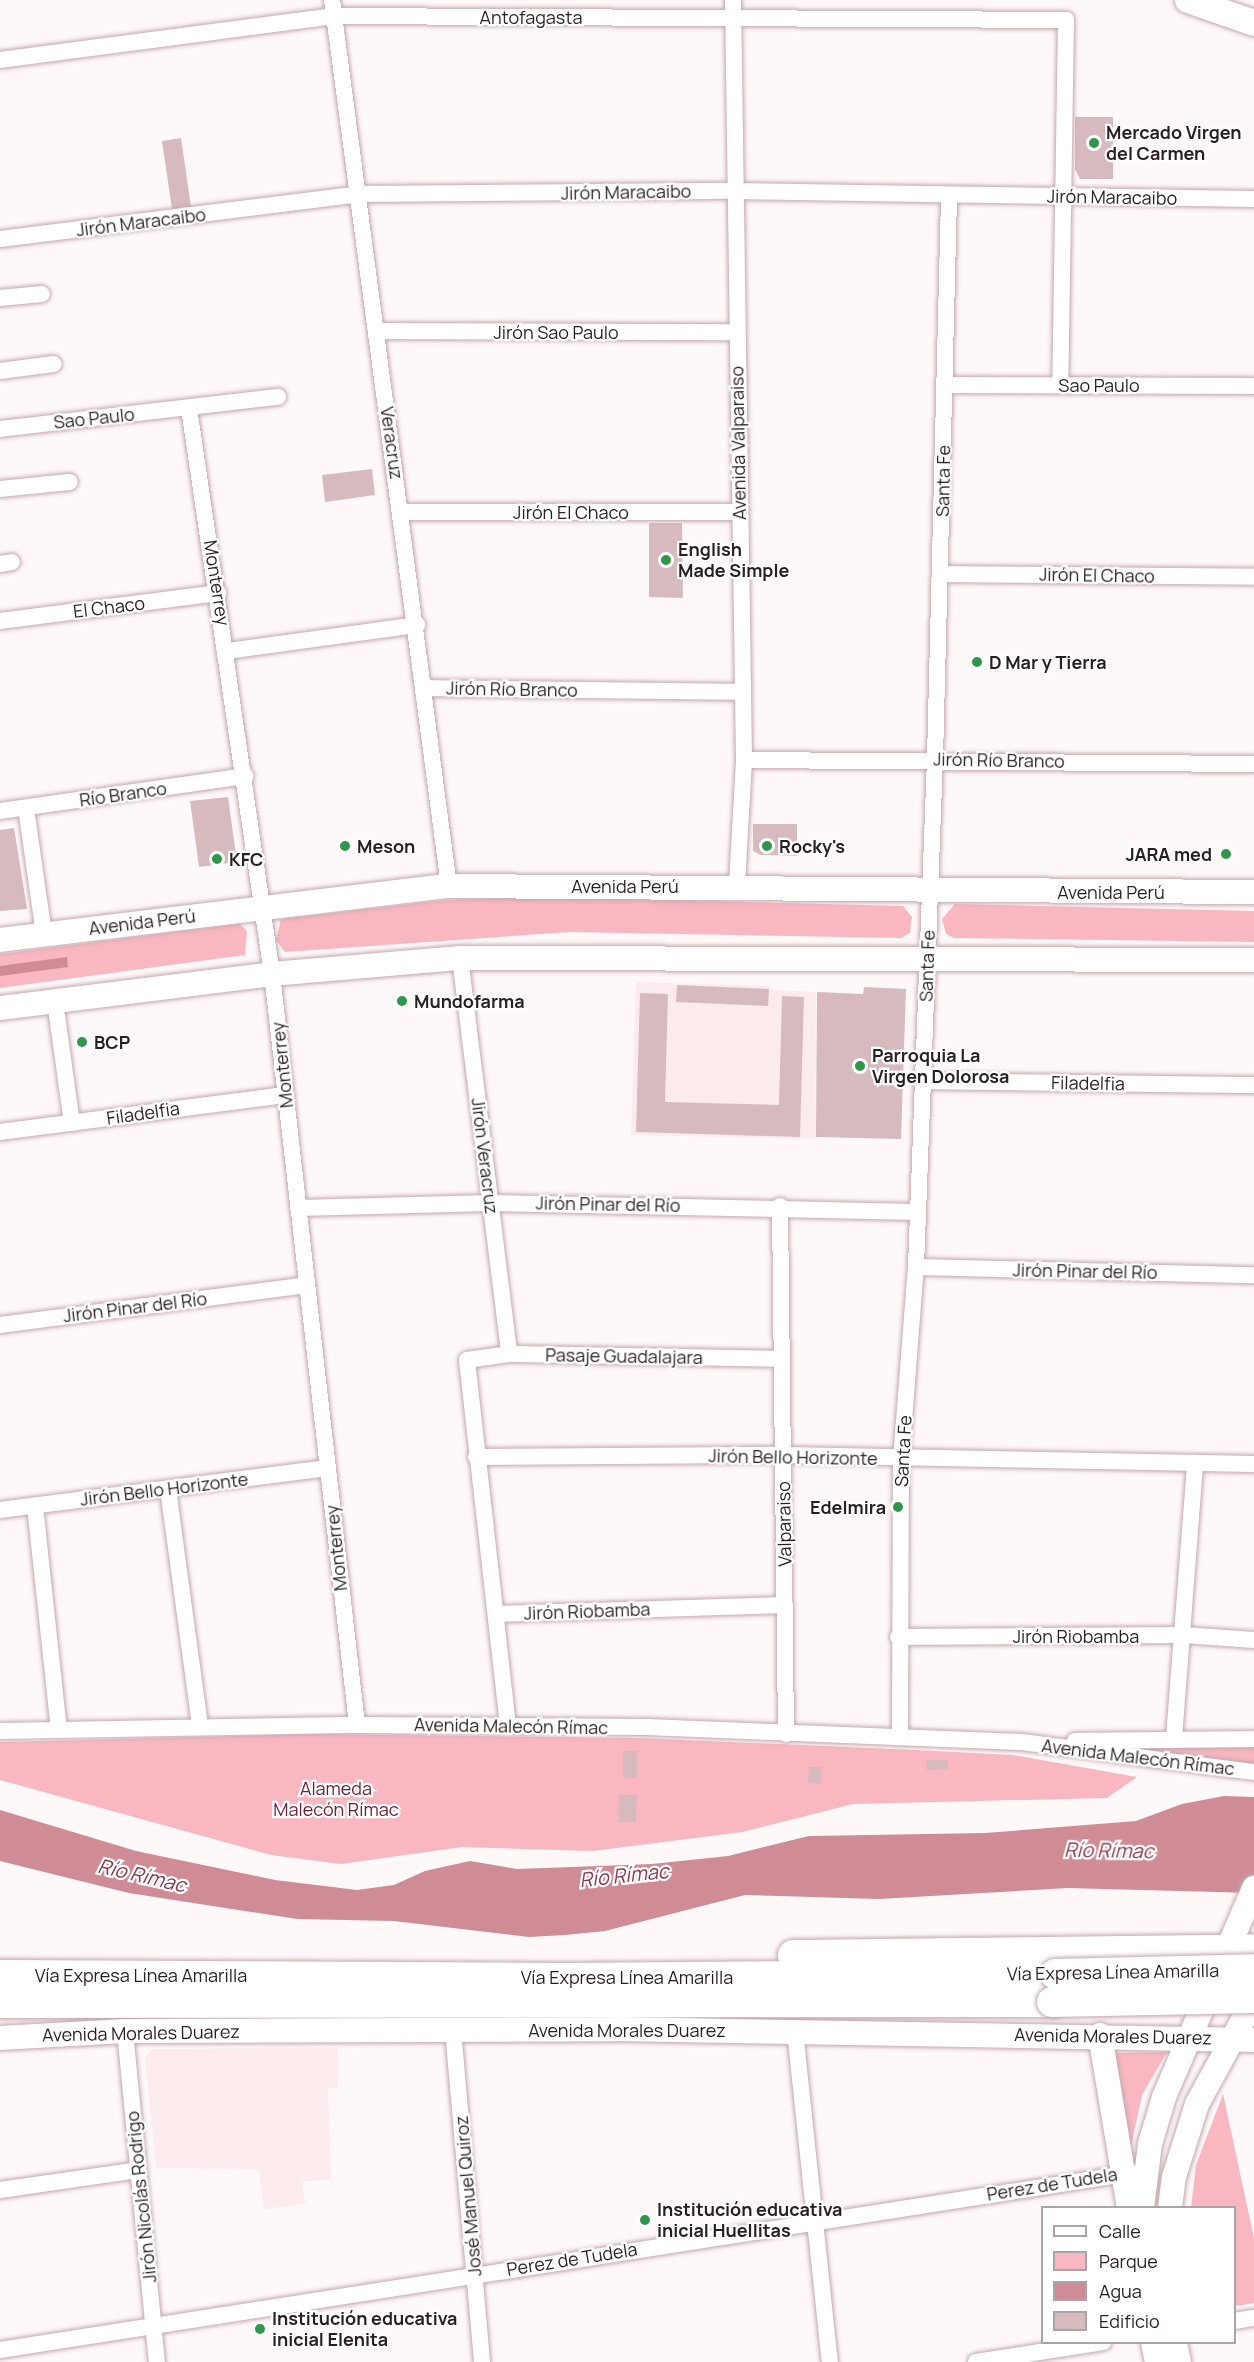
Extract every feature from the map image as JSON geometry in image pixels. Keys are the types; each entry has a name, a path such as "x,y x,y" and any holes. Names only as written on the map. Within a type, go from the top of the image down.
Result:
{"highway":[{"path":"564,1978 681,1957 1239,1943"},
{"name":"Vía Expresa Línea Amarilla","path":"0,2002 1053,1988 1254,1969"},
{"name":"Vía Expresa Línea Amarilla","path":"0,1975 564,1978 1053,1988 1254,2001"}],"main road":[{"path":"1188,0 1254,23"},
{"name":"Avenida Perú","path":"0,940 260,906 449,886 737,886 928,892 1254,892"},
{"path":"0,1008 272,974 460,958 927,957 1254,960"},
{"path":"1129,2206 1134,2172 1164,2097 1198,2038 1239,1943 1254,1888"},
{"path":"1170,2206 1174,2177 1197,2104 1245,2039 1254,2001"},
{"name":"Avenida Morales Duarez","path":"0,2038 125,2031 453,2030 795,2031 1245,2039"},
{"path":"1100,2035 1142,2206"},
{"path":"1153,2344 1157,2362"},
{"path":"1175,2344 1179,2362"}],"street":[{"name":"Avenida Valparaiso","path":"733,0 735,332 744,760 737,886"},
{"name":"Antofagasta","path":"0,60 333,8 733,18 1066,20 1066,196"},
{"name":"Veracruz","path":"333,8 417,625 449,886"},
{"name":"Jirón Maracaibo","path":"0,239 359,195 733,191 1254,200"},
{"name":"Santa Fe","path":"900,1736 898,1637 901,1460 916,1267 941,574 949,196"},
{"path":"1060,385 1066,196"},
{"path":"0,298 42,294"},
{"name":"Jirón Sao Paulo","path":"377,331 735,332"},
{"path":"0,371 54,364"},
{"name":"Sao Paulo","path":"945,385 1254,386"},
{"name":"Sao Paulo","path":"0,429 278,397"},
{"name":"Monterrey","path":"189,408 246,776 260,906 272,974 357,1725"},
{"path":"0,489 70,482"},
{"name":"Jirón El Chaco","path":"402,512 739,512"},
{"name":"Jirón El Chaco","path":"941,574 1254,577"},
{"name":"El Chaco","path":"0,621 218,593"},
{"path":"227,651 417,625"},
{"name":"Jirón Río Branco","path":"425,688 743,692"},
{"name":"Jirón Río Branco","path":"744,760 935,758 1254,764"},
{"name":"Río Branco","path":"0,811 246,776"},
{"path":"26,808 44,934"},
{"name":"Jirón Veracruz","path":"460,958 509,1354"},
{"path":"55,1001 72,1123"},
{"name":"Filadelfia","path":"921,1081 1254,1085"},
{"name":"Filadelfia","path":"0,1132 285,1095"},
{"name":"Jirón Pinar del Río","path":"298,1208 491,1203 780,1206 917,1212"},
{"name":"Valparaiso","path":"780,1206 786,1734"},
{"name":"Jirón Pinar del Río","path":"916,1267 1254,1275"},
{"name":"Jirón Pinar del Río","path":"0,1325 306,1285"},
{"name":"Pasaje Guadalajara","path":"476,1457 467,1360 509,1354 782,1359"},
{"name":"Jirón Bello Horizonte","path":"476,1457 783,1455 901,1460 1254,1464"},
{"path":"476,1457 508,1726"},
{"path":"1174,1738 1184,1635 1195,1463"},
{"name":"Jirón Bello Horizonte","path":"0,1510 327,1468"},
{"path":"168,1489 200,1726"},
{"path":"34,1506 59,1730"},
{"name":"Jirón Riobamba","path":"496,1614 785,1605"},
{"name":"Jirón Riobamba","path":"898,1637 1184,1635 1254,1640"},
{"name":"Avenida Malecón Rímac","path":"0,1731 357,1725 508,1726 900,1736 1022,1743 1254,1772"},
{"name":"Avenida Malecón Rímac","path":"1022,1743 1174,1738 1254,1739"},
{"name":"José Manuel Quiroz","path":"453,2030 482,2362"},
{"name":"Jirón Nicolás Rodrigo","path":"125,2031 157,2362"},
{"path":"795,2031 830,2362"},
{"path":"0,2190 138,2170"},
{"name":"Perez de Tudela","path":"0,2350 815,2220 1134,2172"},
{"path":"1236,2321 1254,2318"},
{"path":"976,2362 1063,2355 1100,2344"}],"shaded area":[{"path":"636,982 770,986 772,990 816,992 815,1139 631,1135"},
{"path":"338,2048 338,2088 328,2088 331,2180 302,2181 305,2204 264,2209 259,2169 156,2168 145,2058 152,2049"}],"green space":[{"path":"540,897 903,906 912,917 910,933 901,938 570,932 285,952 276,940 281,919 446,900"},
{"path":"955,904 1254,911 1254,942 954,938 946,934 942,919"},
{"path":"240,924 247,931 245,955 0,988 0,954"},
{"name":"Alameda Malecón Rímac","path":"313,1734 640,1738 1013,1755 1137,1777 1107,1798 853,1804 742,1832 593,1851 462,1847 341,1864 271,1855 0,1780 0,1742"},
{"path":"1254,1743 1254,1768 1129,1746"},
{"path":"1167,2052 1142,2095 1125,2175 1108,2053"},
{"path":"1223,2094 1254,2238 1254,2303 1236,2306 1236,2206 1191,2206 1196,2165"}],"water":[{"path":"67,957 68,967 0,976 0,966"},
{"name":"Río Rímac","path":"1224,1796 1254,1797 1254,1893 1068,1888 879,1899 745,1895 605,1931 529,1937 394,1921 297,1919 129,1893 0,1861 0,1810 136,1851 275,1880 357,1890 394,1885 425,1871 470,1861 517,1869 652,1864 728,1856 809,1836 985,1833 1136,1821 1182,1804"}],"building":[{"name":"Mercado Virgen del Carmen","path":"1075,117 1113,117 1113,179 1080,179 1075,169"},
{"path":"181,138 191,207 172,209 162,141"},
{"path":"372,469 375,495 325,502 322,475"},
{"name":"English Made Simple","path":"649,523 682,523 683,598 649,597"},
{"path":"228,797 237,862 199,867 190,801"},
{"path":"753,824 797,824 797,856 761,855 753,851"},
{"path":"14,828 27,909 0,911 0,830"},
{"path":"677,985 769,989 768,1006 676,1002"},
{"name":"Parroquia La Virgen Dolorosa","path":"864,987 906,989 901,1139 816,1137 817,992 863,994"},
{"path":"640,993 668,994 665,1102 779,1105 782,996 804,997 800,1137 636,1132"},
{"path":"623,1751 637,1751 637,1778 623,1778"},
{"path":"927,1760 948,1760 948,1769 926,1770"},
{"path":"809,1767 822,1767 821,1784 808,1783"},
{"path":"619,1795 637,1795 636,1822 618,1822"}],"place":[{"name":"Mercado Virgen del Carmen","path":"1094,143"},
{"name":"English Made Simple","path":"666,560"},
{"name":"D Mar y Tierra","path":"977,662"},
{"name":"Meson","path":"345,846"},
{"name":"Rocky's","path":"767,846"},
{"name":"JARA med","path":"1226,854"},
{"name":"KFC","path":"217,859"},
{"name":"Mundofarma","path":"402,1001"},
{"name":"BCP","path":"82,1042"},
{"name":"Parroquia La Virgen Dolorosa","path":"860,1066"},
{"name":"Edelmira","path":"898,1507"},
{"name":"Institución educativa inicial Huellitas","path":"645,2220"},
{"name":"Institución educativa inicial Elenita","path":"260,2329"}]}
